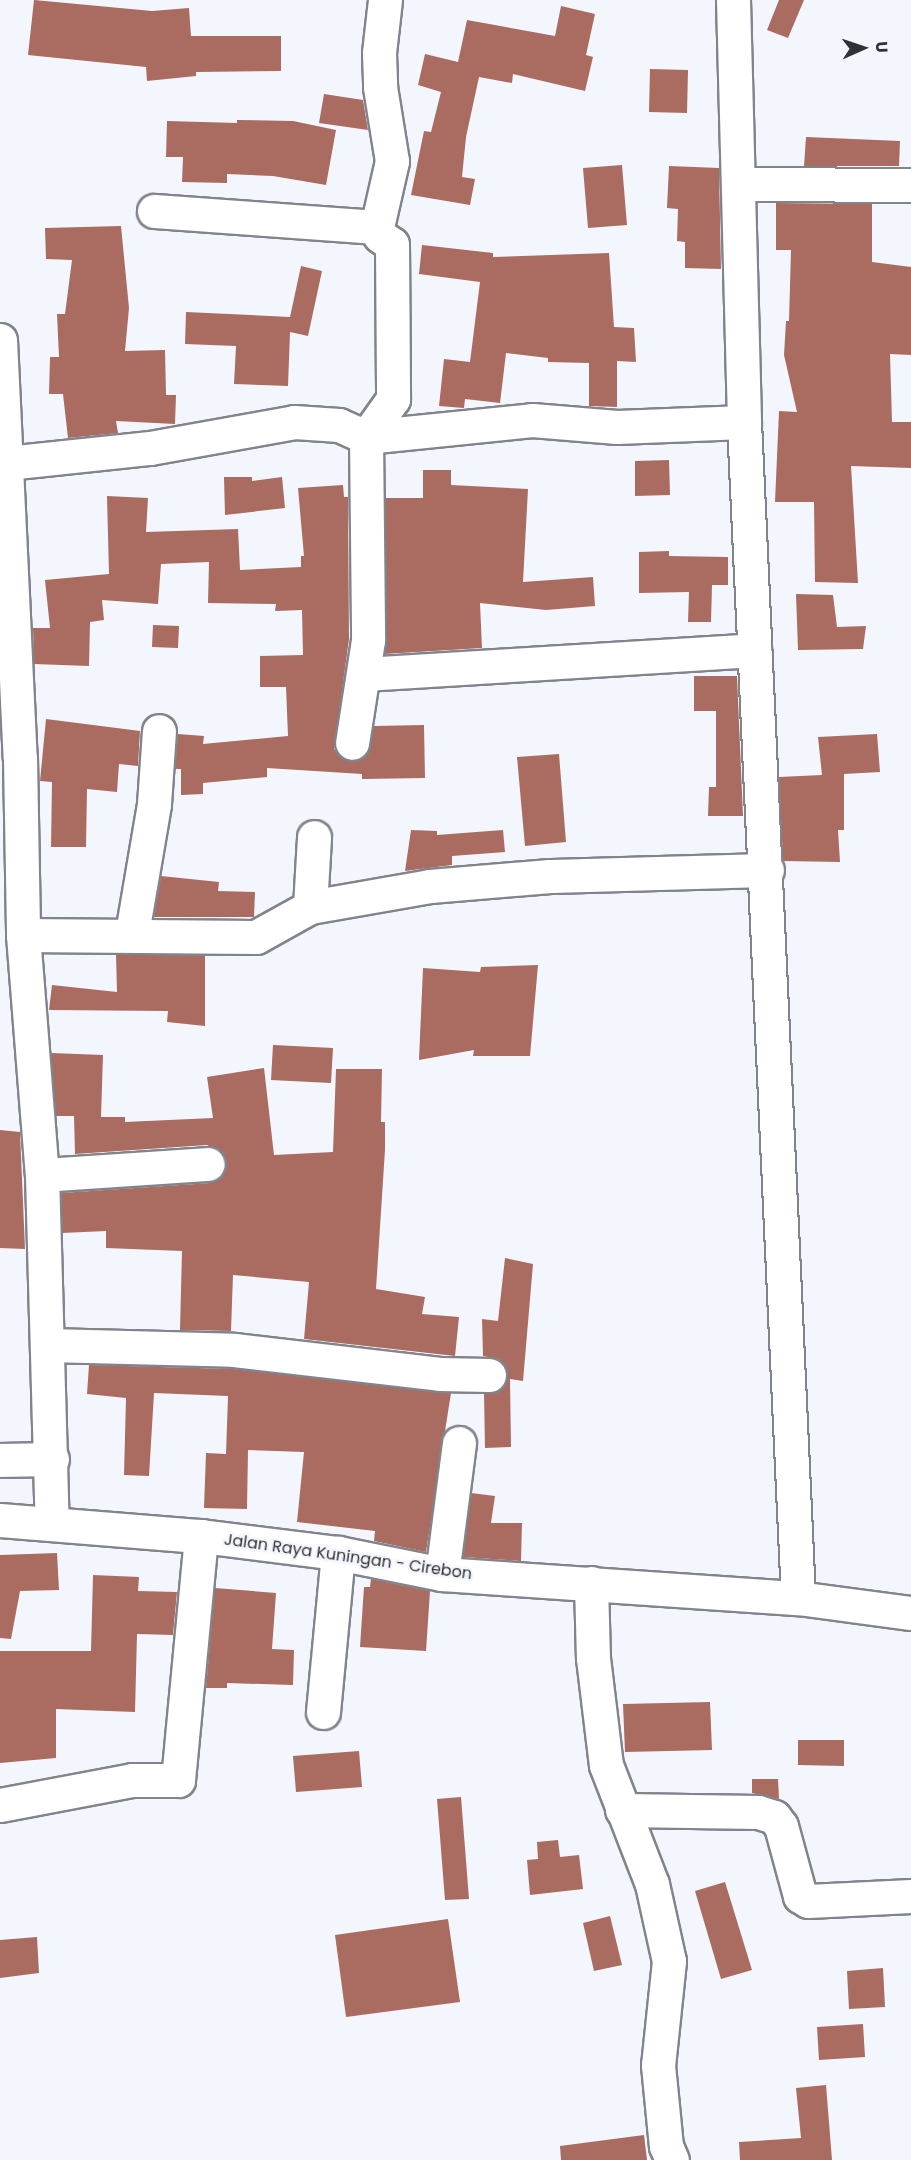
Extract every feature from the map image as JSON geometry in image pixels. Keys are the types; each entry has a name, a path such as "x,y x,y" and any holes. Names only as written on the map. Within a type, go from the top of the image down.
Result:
{"main road":[{"path":"352,743 364,674 370,590 366,437 393,399 392,244 380,236 377,227 392,161 380,87 379,53 386,0"},
{"path":"733,0 744,422 767,870 798,1598"},
{"path":"738,184 911,185"},
{"path":"154,210 377,227"},
{"path":"0,340 7,463 10,759 42,1175 52,1459 52,1523"},
{"path":"7,463 150,448 294,422 339,424 366,437 532,420 617,427 744,422"},
{"path":"364,674 754,650"},
{"path":"132,933 154,804 159,731"},
{"path":"310,907 314,837"},
{"path":"23,935 132,933 256,937 310,907 430,886 538,877 767,870"},
{"path":"42,1175 208,1164"},
{"path":"48,1345 234,1350 440,1374 489,1375"},
{"path":"442,1574 459,1443"},
{"path":"0,1460 52,1459"},
{"name":"Jalan Raya Kuningan - Cirebon","path":"0,1520 201,1536 338,1553 442,1574 798,1598 911,1613"},
{"path":"0,1804 132,1780 178,1780 201,1536"},
{"path":"323,1712 338,1553"},
{"path":"591,1583 597,1715 606,1765 652,1884 668,1952 667,1991 658,2065 666,2146 672,2160"},
{"path":"622,1810 758,1812 774,1816 781,1826 800,1896 808,1900 911,1896"}],"building":[{"path":"34,0 152,11 189,8 191,36 281,36 281,71 196,72 196,76 147,81 146,67 28,55"},
{"path":"779,0 804,0 788,38 767,30"},
{"path":"561,6 595,14 586,55 593,57 585,91 513,74 512,83 479,77 466,137 462,177 475,179 470,205 411,195 424,131 431,132 441,92 418,85 425,54 458,62 467,20 555,36"},
{"path":"650,69 688,70 687,113 649,112"},
{"path":"324,94 363,100 368,130 319,123"},
{"path":"237,120 293,121 336,130 326,185 273,176 227,174 227,183 182,182 183,157 166,157 167,121 237,123"},
{"path":"806,137 900,141 899,166 804,166"},
{"path":"622,165 627,225 588,228 583,168"},
{"path":"669,166 719,168 721,269 685,268 685,242 677,241 678,209 667,208"},
{"path":"776,203 872,204 872,262 911,267 911,355 890,354 892,422 911,422 911,468 851,466 858,583 815,582 814,502 775,502 779,411 797,412 784,355 786,321 789,321 791,250 776,250"},
{"path":"121,226 129,308 125,351 165,350 166,395 176,395 175,424 116,421 118,433 68,438 63,394 49,394 50,357 59,357 57,314 65,314 72,260 46,259 45,228"},
{"path":"422,245 493,253 493,257 609,253 614,327 634,328 636,362 617,361 617,407 589,406 589,363 548,362 548,358 506,353 500,403 465,399 464,408 439,406 444,359 470,362 480,282 419,274"},
{"path":"301,266 322,271 308,336 290,332 288,386 234,384 236,346 185,344 186,312 290,317"},
{"path":"669,460 670,495 635,496 635,461"},
{"path":"423,470 451,470 451,485 528,489 523,582 593,577 595,606 546,610 480,603 482,648 385,654 385,498 423,498"},
{"path":"224,477 252,477 252,481 282,477 285,508 225,515"},
{"path":"343,485 344,497 348,497 349,639 334,749 341,758 358,761 367,754 374,726 424,725 425,778 362,779 362,774 267,768 267,777 203,783 203,794 181,795 181,769 175,769 178,734 204,736 203,744 288,736 286,687 260,687 260,656 303,655 302,610 275,611 276,604 208,603 209,562 161,564 158,604 102,600 104,620 90,622 89,666 34,664 33,628 50,628 45,580 109,574 107,496 148,498 146,532 238,529 240,570 301,567 301,556 304,556 298,488"},
{"path":"669,551 669,556 728,557 728,585 712,585 711,622 688,622 689,592 639,593 639,552"},
{"path":"796,594 833,595 837,627 866,626 863,649 798,650"},
{"path":"153,625 179,626 178,648 152,647"},
{"path":"694,676 737,676 743,816 708,816 709,787 716,787 716,711 694,711"},
{"path":"46,719 140,731 138,766 119,764 117,792 87,789 86,847 51,847 52,782 40,781"},
{"path":"877,734 880,772 844,774 844,830 838,830 840,862 783,861 779,777 822,775 818,737"},
{"path":"559,754 566,842 525,846 517,757"},
{"path":"411,830 437,831 437,835 503,830 505,852 452,856 452,865 405,871"},
{"path":"161,876 219,882 218,891 255,892 254,917 154,917"},
{"path":"116,955 205,955 205,1026 167,1022 168,1011 49,1010 52,985 117,992"},
{"path":"538,965 530,1056 473,1056 474,1050 419,1060 423,968 480,972 481,967"},
{"path":"273,1045 333,1048 331,1083 271,1080"},
{"path":"51,1053 103,1055 101,1117 125,1117 125,1122 213,1118 207,1077 264,1068 274,1155 333,1152 336,1069 382,1069 381,1122 385,1122 385,1150 376,1289 425,1297 422,1314 459,1317 455,1356 304,1339 309,1282 233,1275 231,1331 180,1330 182,1251 106,1248 106,1231 62,1233 61,1193 210,1183 225,1172 224,1154 207,1145 75,1154 74,1116 56,1116"},
{"path":"0,1130 20,1132 25,1249 0,1248"},
{"path":"505,1258 533,1264 523,1381 510,1379 511,1447 485,1448 484,1394 499,1391 508,1375 499,1359 483,1356 482,1319 498,1321"},
{"path":"89,1365 233,1369 451,1393 426,1552 374,1541 375,1531 297,1522 304,1452 248,1450 247,1509 204,1508 206,1453 226,1454 228,1396 154,1393 149,1476 124,1475 126,1398 87,1394"},
{"path":"471,1493 495,1496 491,1523 522,1523 521,1561 463,1557"},
{"path":"57,1553 59,1590 20,1591 11,1639 0,1638 0,1555"},
{"path":"93,1575 139,1577 138,1591 177,1592 173,1635 137,1634 135,1712 56,1709 56,1758 0,1763 0,1651 91,1651"},
{"path":"371,1579 430,1591 426,1651 360,1647 364,1587 370,1587"},
{"path":"215,1588 276,1593 272,1649 294,1650 293,1685 227,1683 227,1688 206,1688"},
{"path":"710,1702 712,1750 625,1752 623,1704"},
{"path":"798,1740 844,1740 844,1766 798,1765"},
{"path":"359,1751 362,1787 296,1792 293,1756"},
{"path":"752,1779 778,1779 779,1799 752,1793"},
{"path":"461,1797 469,1899 445,1900 437,1799"},
{"path":"558,1840 560,1857 579,1855 583,1889 530,1895 527,1860 538,1859 537,1842"},
{"path":"725,1882 752,1970 721,1979 695,1891"},
{"path":"610,1916 622,1965 594,1971 583,1923"},
{"path":"448,1919 460,2002 346,2017 335,1935"},
{"path":"37,1937 39,1973 0,1978 0,1940"},
{"path":"883,1968 885,2007 849,2009 847,1971"},
{"path":"863,2024 865,2057 819,2060 817,2027"},
{"path":"826,2085 832,2160 740,2160 739,2142 801,2138 796,2088"},
{"path":"644,2135 647,2160 561,2160 560,2146"}]}
